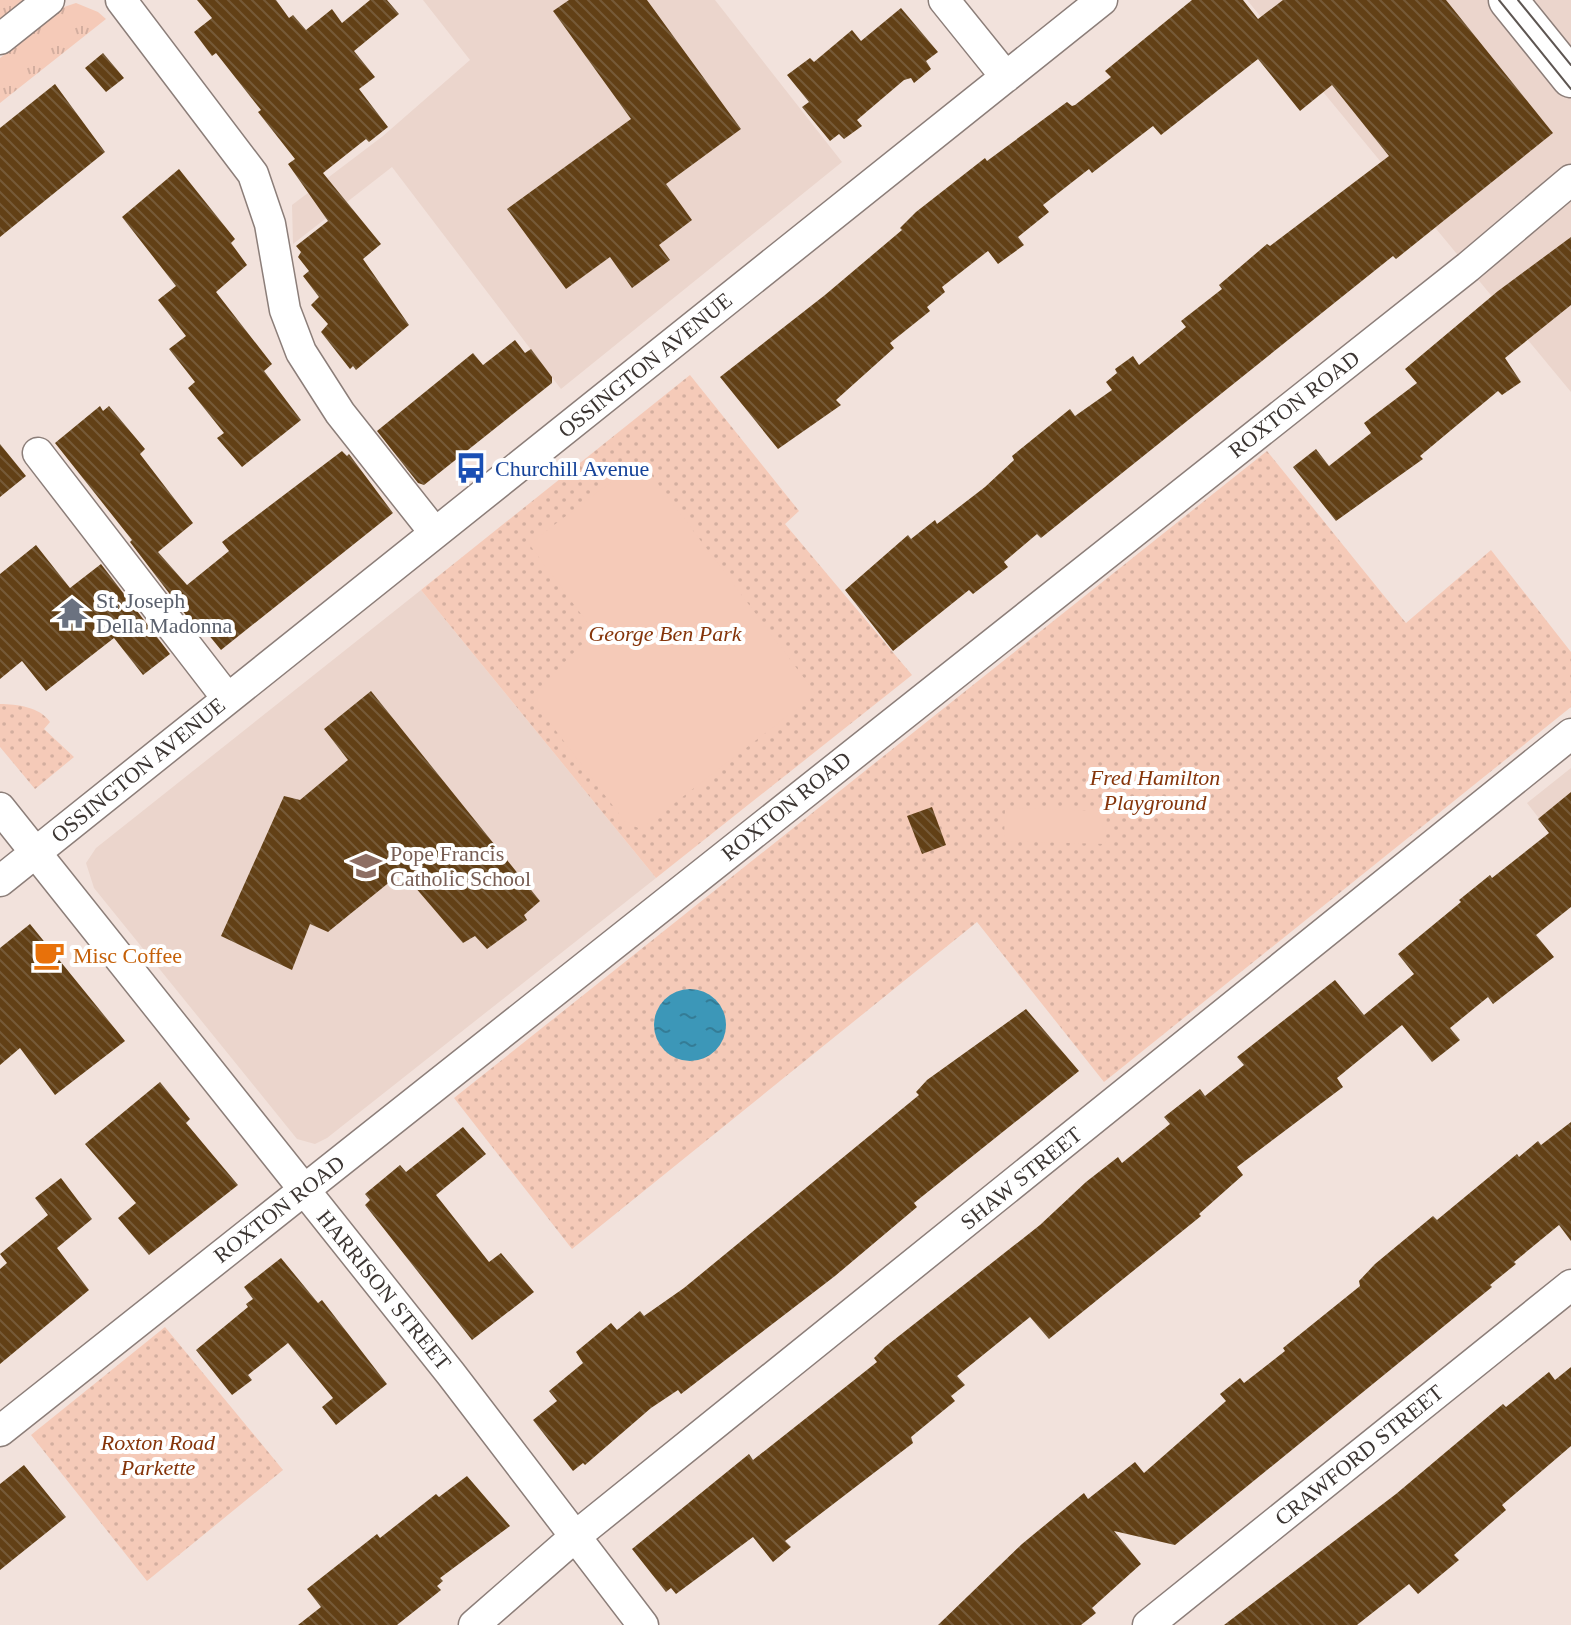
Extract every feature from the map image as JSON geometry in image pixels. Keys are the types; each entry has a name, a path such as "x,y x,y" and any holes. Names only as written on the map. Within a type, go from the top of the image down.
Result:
{"main road":[{"path":"1508,0 1571,78"}],"street":[{"path":"0,39 49,0"},
{"path":"121,0 253,174 270,224 285,310 301,352 340,413 435,533"},
{"path":"944,0 1006,77"},
{"name":"OSSINGTON AVENUE","path":"0,881 1102,0"},
{"name":"ROXTON ROAD","path":"0,1431 1468,267 1571,180"},
{"path":"38,453 227,698"},
{"name":"SHAW STREET","path":"474,1625 577,1535 1571,734"},
{"name":"HARRISON STREET","path":"0,808 577,1535 643,1625"},
{"name":"CRAWFORD STREET","path":"1148,1625 1567,1298"}],"shaded area":[{"path":"423,0 715,0 842,162 561,389 392,167 293,244 292,205 383,136 470,60"},
{"path":"1247,0 1571,0 1571,392"},
{"name":"Pope Francis Catholic School","path":"421,590 656,878 327,1138 315,1144 297,1139 94,888 86,863 96,848"},
{"path":"1571,768 1571,859 1527,803"}],"green space":[{"path":"0,0 27,0 0,21"},
{"path":"76,3 98,12 106,19 0,103 0,58 64,7"},
{"name":"George Ben Park","path":"690,375 799,511 785,524 912,675 656,878 421,590"},
{"name":"Fred Hamilton Playground","path":"1267,451 1406,623 1491,550 1571,652 1571,707 1104,1082 977,922 572,1249 454,1098"},
{"path":"640,460 816,694 641,829 626,823 531,698 581,645 598,637 529,544"},
{"path":"0,704 21,706 46,717 50,722 44,729 74,757 35,789 0,747"},
{"path":"1005,808 1107,811 1105,844 1004,841"},
{"name":"Roxton Road Parkette","path":"165,1327 283,1470 147,1581 31,1435"}],"water":[{"path":"690,989 710,995 720,1005 726,1025 720,1045 710,1055 690,1061 670,1055 660,1045 654,1025 660,1005 670,995"}],"building":[{"path":"197,0 276,0 289,18 293,15 306,30 332,9 342,23 370,0 387,0 399,14 354,51 375,77 359,89 388,127 369,142 366,139 323,173 381,244 363,259 409,325 356,370 353,366 350,369 321,332 328,324 311,305 319,297 303,276 309,271 298,257 301,252 296,246 328,221 288,164 295,159 258,112 261,110 216,53 212,56 194,32 212,18"},
{"path":"569,0 647,0 741,129 666,184 692,220 659,245 670,260 632,288 610,257 566,289 507,209 631,119 553,11"},
{"path":"1192,0 1243,0 1258,19 1283,0 1446,0 1553,133 1396,259 1393,256 1041,538 1037,534 1004,562 1008,567 973,594 969,590 893,651 845,590 908,535 911,539 935,520 937,524 985,487 1014,460 1012,456 1070,409 1075,416 1112,390 1106,382 1117,373 1115,369 1133,356 1139,365 1186,327 1181,321 1222,289 1219,285 1267,244 1270,246 1389,156 1332,85 1300,111 1258,59 1161,135 1153,126 1092,173 1089,169 1043,205 1049,212 1018,237 1024,245 998,264 988,251 942,287 945,292 927,307 930,311 890,343 894,348 836,400 841,405 778,449 720,377 825,295 902,230 900,228 916,212 985,158 987,161 1067,102 1075,105 1111,77 1105,71"},
{"path":"901,8 938,52 926,61 931,69 914,83 911,78 904,80 857,120 862,126 844,139 839,134 830,141 802,107 809,102 787,75 810,58 814,62 852,30 861,41"},
{"path":"103,53 124,78 106,92 85,68"},
{"path":"55,84 105,152 0,237 0,128"},
{"path":"179,169 235,239 231,243 247,265 216,292 272,364 264,371 301,420 242,467 217,438 224,433 188,388 195,382 169,349 186,336 158,300 176,286 122,217"},
{"path":"1571,237 1571,305 1505,358 1521,382 1502,395 1498,391 1420,456 1423,459 1336,521 1293,467 1316,449 1329,466 1371,433 1364,423 1417,383 1405,369 1498,291"},
{"path":"515,340 525,353 531,349 552,377 552,383 424,485 418,483 377,431 473,353 483,365"},
{"path":"100,406 103,411 109,406 145,449 140,454 193,523 158,552 187,585 229,551 222,542 342,451 347,456 349,454 393,513 221,650 203,628 198,631 130,542 132,540 55,443"},
{"path":"0,444 26,476 0,497"},
{"name":"St. Joseph Della Madonna","path":"36,545 70,588 101,564 170,654 143,675 114,638 46,691 22,661 0,679 0,574"},
{"path":"371,691 540,901 524,915 527,920 487,949 475,936 463,943 402,872 328,932 310,924 292,970 221,936 284,796 300,800 348,760 324,729"},
{"path":"1571,792 1571,907 1536,935 1554,957 1493,1004 1488,997 1450,1028 1460,1040 1432,1062 1402,1025 1337,1078 1343,1087 1237,1167 1243,1175 1199,1214 1201,1216 1049,1339 1030,1317 957,1376 965,1385 951,1396 955,1401 911,1437 913,1443 785,1541 791,1547 773,1562 753,1537 676,1594 671,1588 666,1592 632,1549 749,1454 753,1460 877,1362 874,1358 885,1347 1040,1225 1086,1182 1118,1157 1122,1163 1170,1124 1164,1117 1200,1089 1205,1096 1244,1065 1237,1057 1335,980 1364,1015 1414,974 1398,954 1490,875 1492,878 1549,833 1538,819"},
{"path":"932,807 946,845 922,854 907,816"},
{"path":"30,924 125,1041 55,1095 20,1048 0,1065 0,948"},
{"path":"1026,1009 1079,1071 914,1203 917,1207 835,1276 681,1394 678,1390 651,1408 585,1465 583,1463 573,1471 533,1420 557,1401 549,1391 583,1363 576,1352 611,1323 617,1330 640,1311 644,1316 684,1288 919,1095 916,1092 927,1080"},
{"path":"160,1082 190,1119 186,1123 238,1185 149,1255 118,1218 136,1203 85,1144"},
{"path":"1571,1122 1571,1241 1559,1225 1514,1262 1516,1264 1490,1285 1492,1287 1175,1545 1114,1531 1141,1564 1092,1608 1096,1613 1081,1625 938,1625 1022,1544 1084,1493 1088,1499 1135,1462 1144,1473 1226,1401 1220,1394 1240,1378 1244,1383 1285,1351 1283,1348 1360,1286 1359,1281 1375,1264 1433,1216 1437,1220 1517,1154 1519,1157 1538,1141 1541,1145"},
{"path":"463,1127 486,1154 436,1195 489,1262 501,1253 534,1292 472,1340 365,1205 370,1200 365,1194 400,1165 406,1172"},
{"path":"61,1178 92,1219 57,1248 89,1290 0,1364 0,1269 7,1263 0,1254 48,1215 35,1198"},
{"path":"281,1258 318,1303 322,1300 387,1384 336,1425 322,1407 333,1398 288,1343 248,1375 252,1380 232,1395 196,1350 248,1307 246,1304 253,1299 244,1287"},
{"path":"1571,1367 1571,1446 1502,1505 1506,1510 1454,1555 1459,1560 1418,1594 1409,1584 1357,1625 1224,1625 1396,1494 1503,1404 1506,1407 1549,1372 1555,1380"},
{"path":"24,1465 66,1517 0,1570 0,1484"},
{"path":"467,1476 510,1526 440,1578 443,1581 437,1586 441,1590 397,1625 298,1625 321,1607 307,1589 377,1534 380,1538 436,1494 439,1497"}],"tram line":[{"path":"1499,0 1571,89"},
{"path":"1518,0 1571,65"}],"place":[{"name":"Churchill Avenue","path":"471,468"},
{"name":"St. Joseph Della Madonna","path":"72,613"},
{"name":"Pope Francis Catholic School","path":"366,866"},
{"name":"Misc Coffee","path":"49,955"}]}
